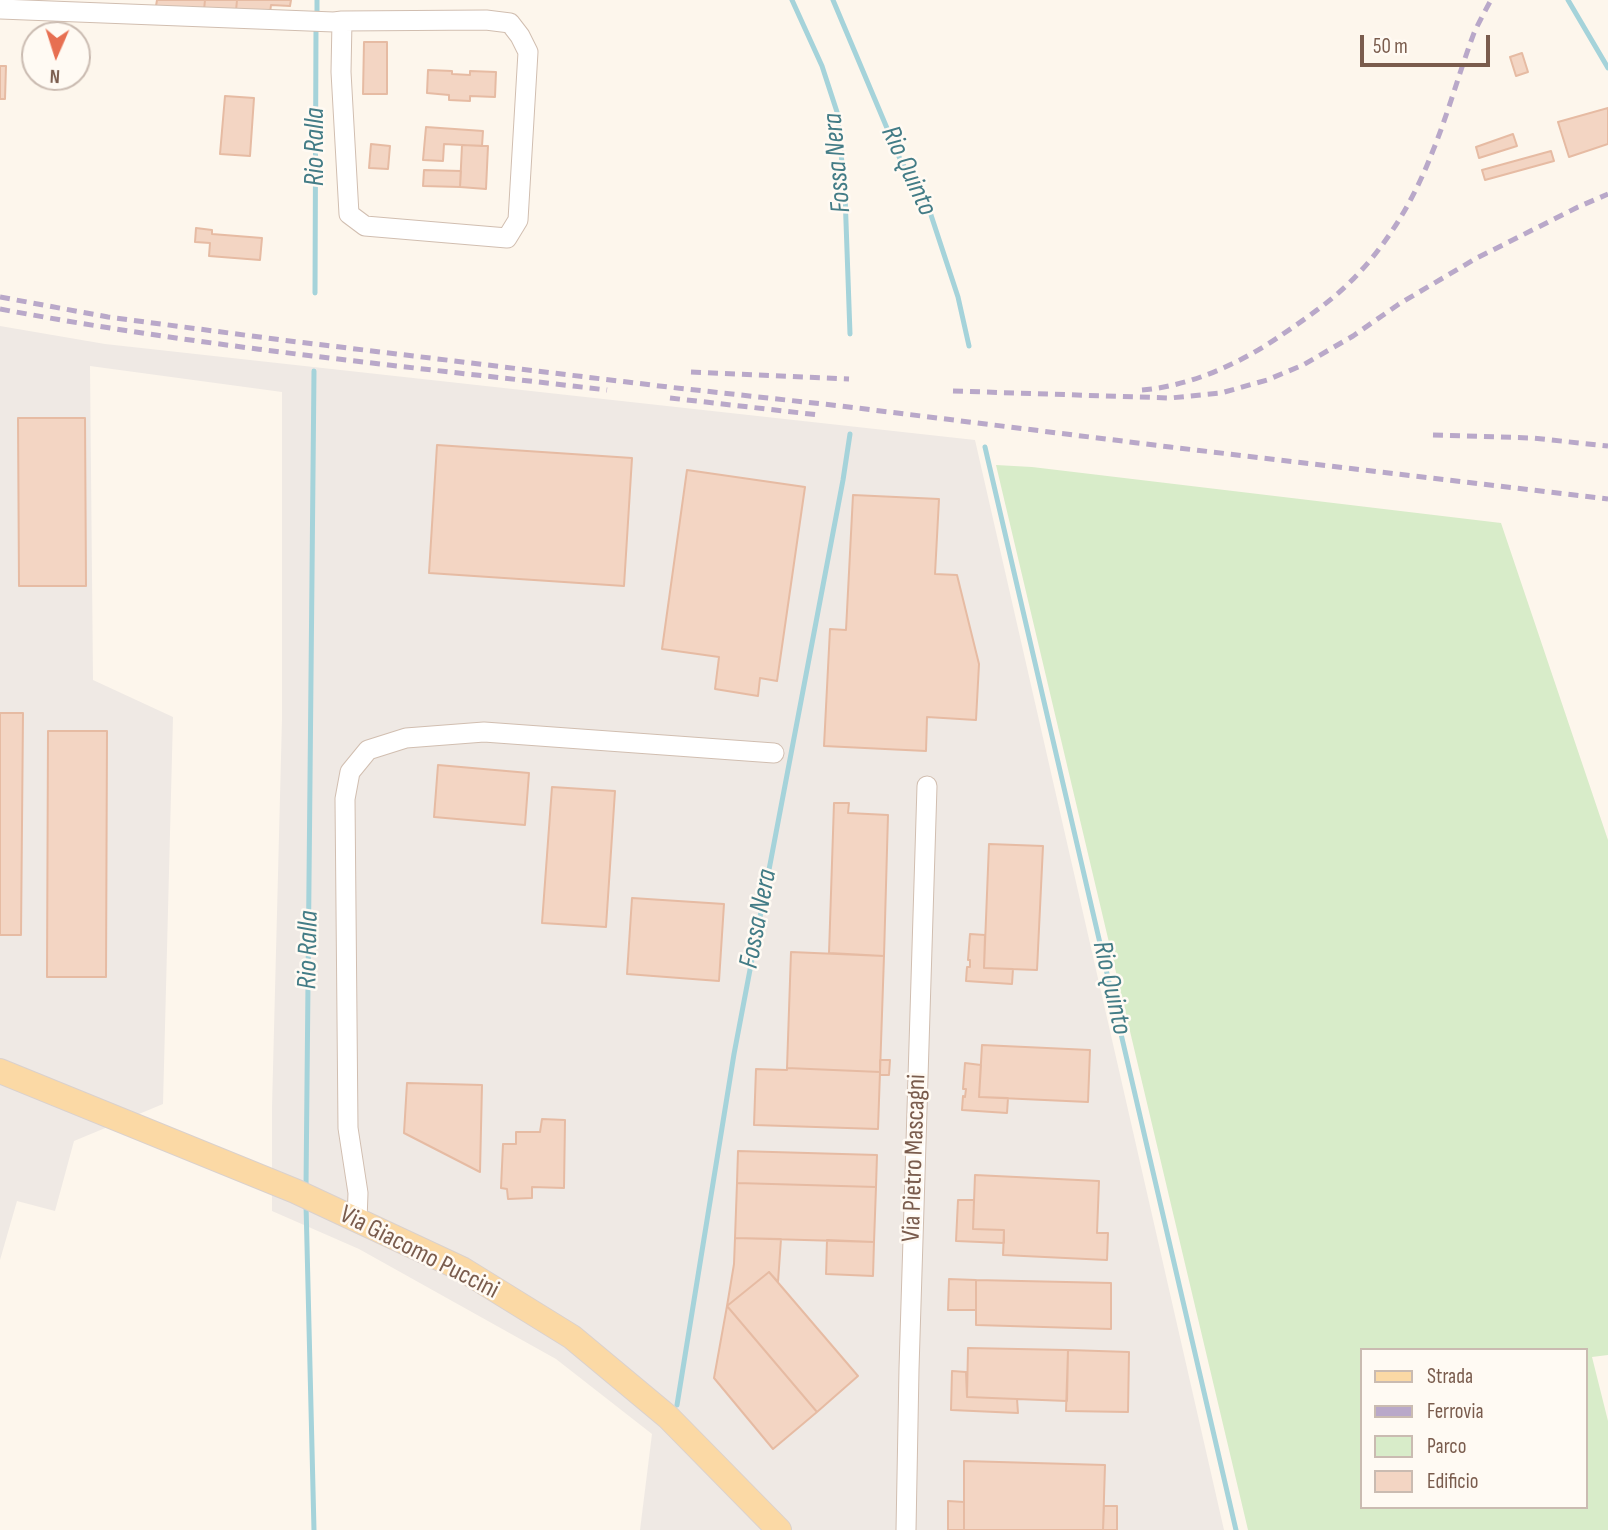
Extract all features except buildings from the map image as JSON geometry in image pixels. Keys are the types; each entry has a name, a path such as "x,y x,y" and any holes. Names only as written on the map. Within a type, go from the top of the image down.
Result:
{"main road":[{"name":"Via Giacomo Puccini","path":"0,1071 295,1191 462,1269 572,1337 668,1417 779,1530"}],"street":[{"path":"0,9 338,22 486,20 510,23 528,52 518,220 507,238 365,226 349,214 338,22"},
{"path":"357,1221 358,1193 348,1128 345,799 350,772 368,750 406,738 484,733 774,753"},
{"name":"Via Pietro Mascagni","path":"906,1530 927,786"}],"shaded area":[{"path":"0,326 105,344 975,440 1224,1530 640,1530 652,1434 556,1359 359,1249 272,1211 272,1107 282,719 282,392 90,366 93,680 173,717 163,1104 74,1141 55,1211 17,1201 0,1260"}],"green space":[{"path":"996,465 1032,467 1501,523 1608,840 1608,1355 1592,1357 1608,1421 1608,1530 1248,1530"}],"waterway":[{"name":"Rio Ralla","path":"317,0 317,17"},
{"name":"Fossa Nera","path":"792,0 822,66 837,112 845,194 850,334"},
{"name":"Rio Quinto","path":"833,0 900,159 930,212 958,297 969,346"},
{"path":"1568,0 1608,68"},
{"name":"Rio Ralla","path":"315,293 316,27"},
{"name":"Rio Ralla","path":"306,1187 314,371"},
{"name":"Fossa Nera","path":"677,1405 734,1054 850,434"},
{"name":"Rio Quinto","path":"985,447 1236,1530"},
{"name":"Rio Ralla","path":"306,1204 314,1530"}],"railway":[{"path":"1142,390 1198,378 1251,354 1316,311 1360,272 1397,224 1416,189 1438,138 1474,33 1491,0"},
{"path":"953,391 1170,398 1221,393 1267,380 1303,365 1353,336 1399,304 1475,259 1608,194"},
{"path":"0,297 108,317 282,340 1608,499"},
{"path":"0,309 227,345 607,390"},
{"path":"691,372 849,379"},
{"path":"670,398 819,415"},
{"path":"1433,435 1532,438 1608,446"}]}
